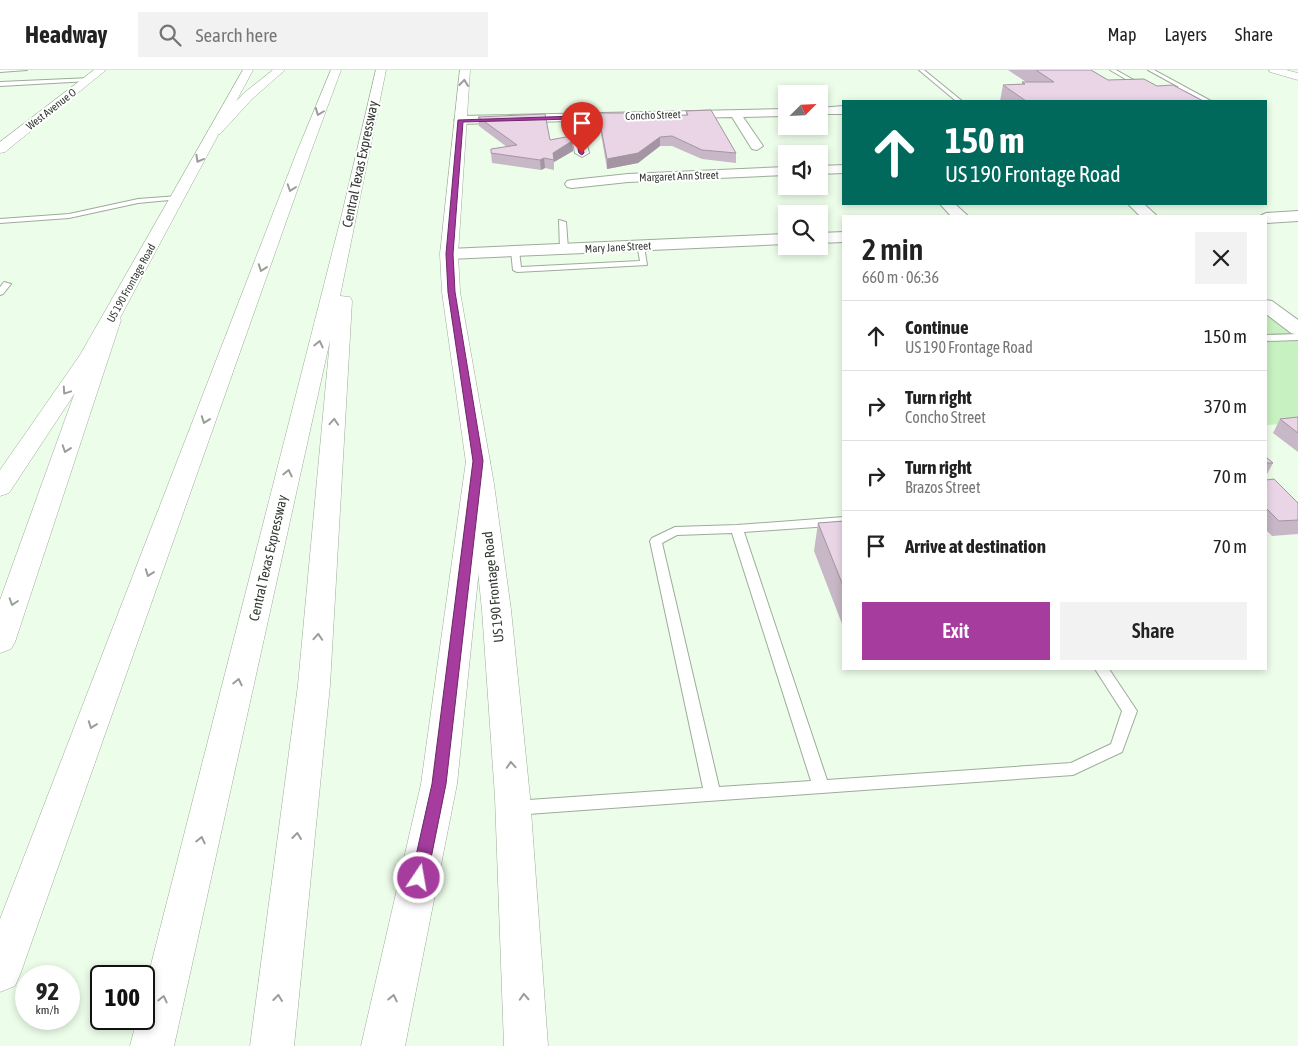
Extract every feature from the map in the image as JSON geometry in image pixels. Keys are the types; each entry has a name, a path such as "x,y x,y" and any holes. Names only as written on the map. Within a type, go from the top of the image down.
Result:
{"main road":[{"name":"West Avenue O","path":"0,149 101,70"},
{"name":"US 190 Frontage Road","path":"0,488 90,355 111,320 248,70"},
{"path":"215,131 248,96 280,70"},
{"path":"0,972 303,154 336,70"},
{"name":"Central Texas Expressway","path":"152,1046 349,218 381,70"},
{"name":"US 190 Frontage Road","path":"466,70 449,254 451,292 490,548 510,746 526,1046"},
{"path":"1274,70 1298,77"},
{"path":"272,1046 314,686 349,218"},
{"path":"0,642 111,320"},
{"path":"383,1046 439,784 478,461"}],"street":[{"path":"828,111 842,110"},
{"name":"Concho Street","path":"460,120 778,112"},
{"path":"735,113 757,146"},
{"path":"574,117 582,153"},
{"path":"828,170 842,169"},
{"name":"Margaret Ann Street","path":"572,184 644,177 778,172"},
{"path":"948,205 959,215"},
{"path":"1136,205 1148,215"},
{"path":"1267,218 1298,216"},
{"path":"828,238 842,237"},
{"name":"Mary Jane Street","path":"449,254 778,239"},
{"path":"1267,306 1298,329"}],"lane":[{"path":"0,71 25,70"},
{"path":"921,70 958,100"},
{"path":"1112,70 1147,89 1132,87"},
{"path":"1150,70 1206,100"},
{"path":"0,84 89,80"},
{"path":"1158,89 1186,89"},
{"path":"0,221 69,216 138,201 178,198"},
{"path":"562,222 564,249"},
{"path":"515,251 517,270 644,262 640,246"},
{"path":"0,292 7,284"},
{"path":"1267,338 1298,337"},
{"path":"712,793 656,541 675,531 737,529 842,521"},
{"path":"737,529 821,786"},
{"path":"514,808 1073,769 1117,748 1130,711 1103,670"}],"green space":[{"path":"1267,314 1298,338 1298,423 1267,425"}],"building":[{"path":"1036,70 1091,70 1108,80 1144,79 1157,86 1173,85 1201,100 1025,100 1003,85 1025,84 1022,82 1054,82"},
{"path":"711,110 736,153 702,150 672,136 660,137 638,153 607,159 598,113 626,113 627,117 688,115 686,111"},
{"path":"545,114 550,140 571,136 572,141 553,153 554,160 544,158 540,160 491,153 491,149 517,145 478,117"},
{"path":"1298,417 1298,433 1280,419"},
{"path":"1274,479 1298,503 1298,520 1279,521 1267,509 1267,480"},
{"path":"842,521 842,583 818,523"}],"route":[{"path":"419,878 439,784 478,461 451,292 449,254 460,120 574,117 582,153"}]}
